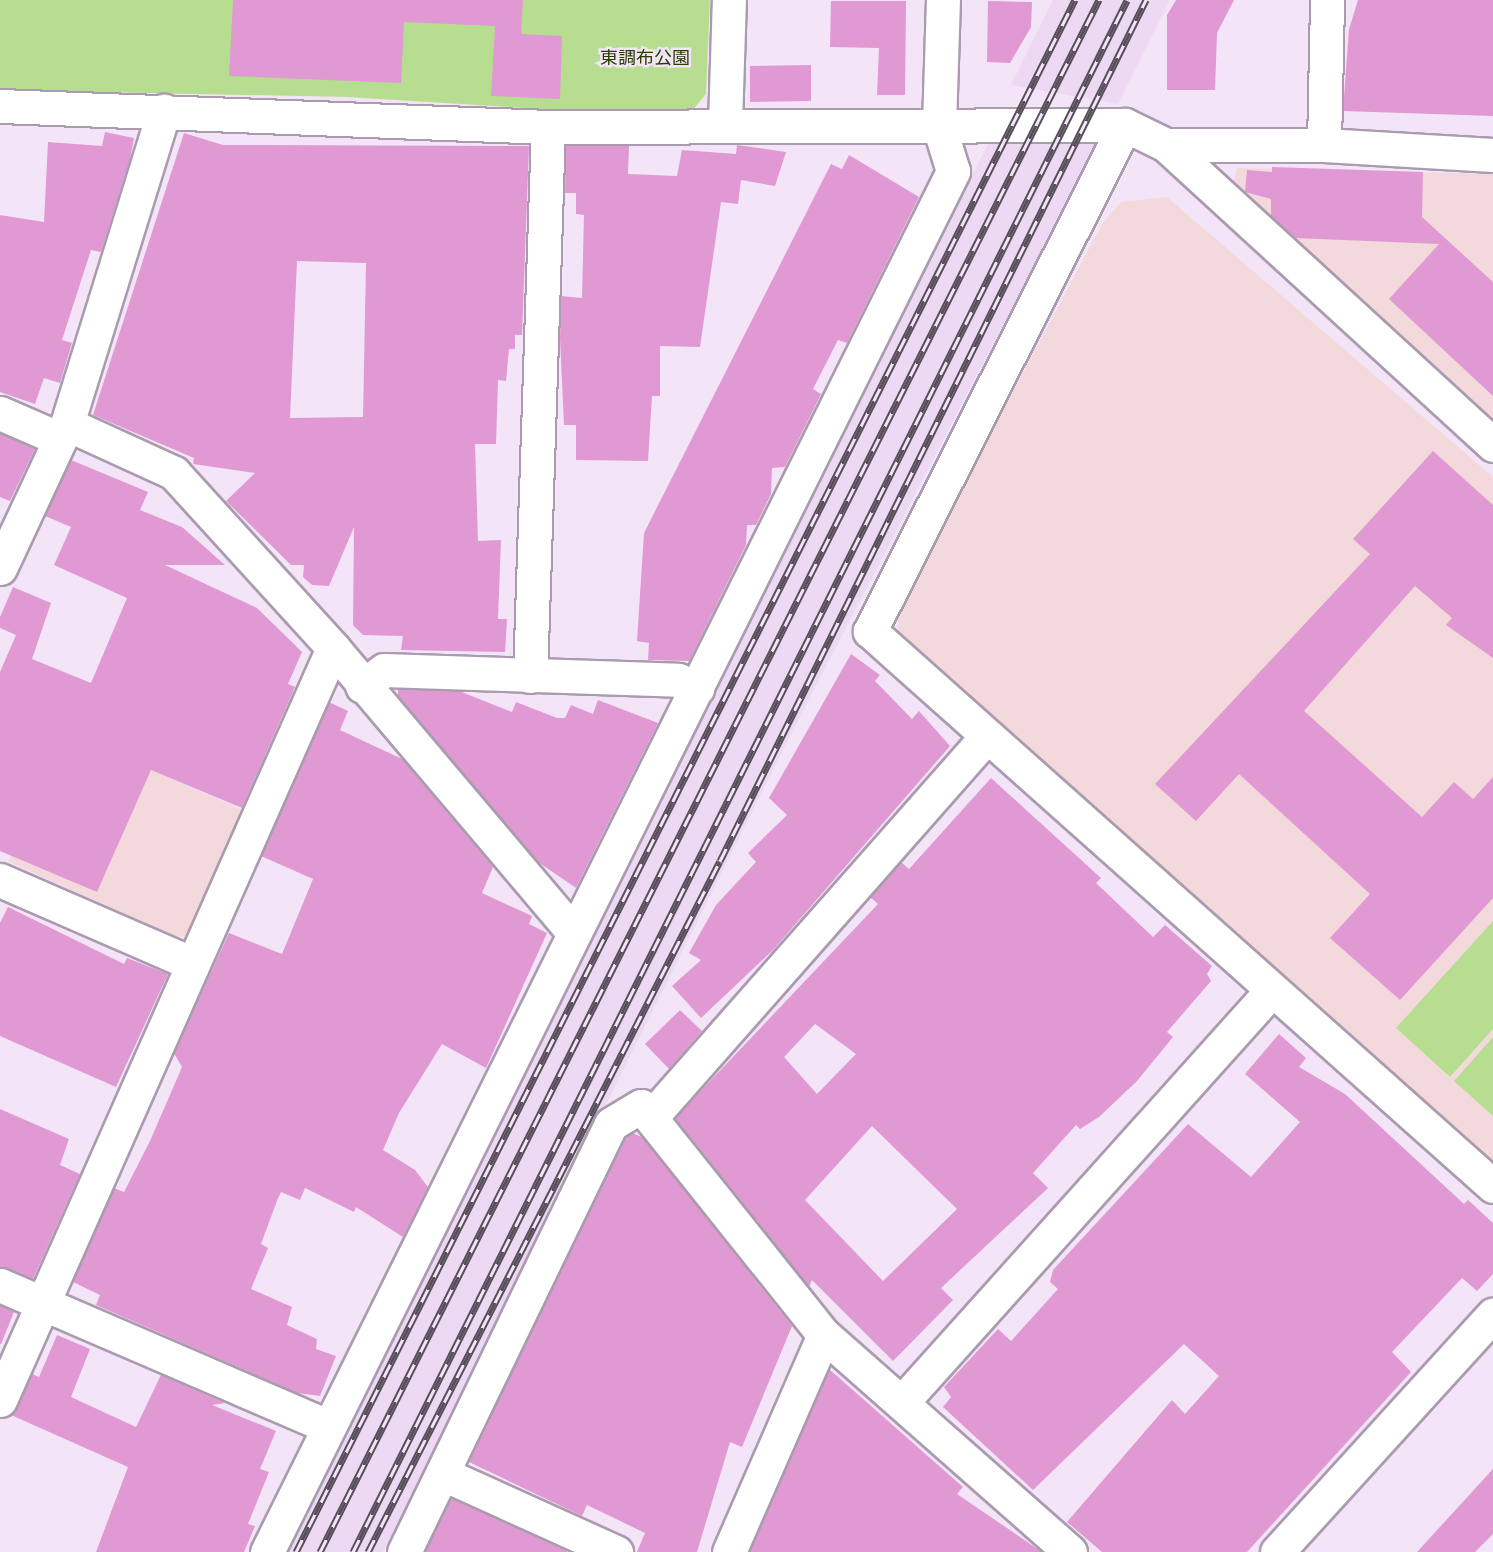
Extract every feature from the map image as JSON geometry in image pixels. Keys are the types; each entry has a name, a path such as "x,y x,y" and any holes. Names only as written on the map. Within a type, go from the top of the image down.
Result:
{"street":[{"path":"725,123 729,0"},
{"path":"267,1552 952,171 939,126 943,0"},
{"path":"1324,146 1327,0"},
{"path":"0,106 548,127 725,123 939,126 1125,125 1166,145 1493,445"},
{"path":"0,568 64,431 164,111"},
{"path":"1125,125 870,631 1493,1186"},
{"path":"530,676 548,127"},
{"path":"1166,145 1324,146 1493,155"},
{"path":"0,413 64,431 174,473 333,648 362,686 573,932"},
{"path":"0,1400 333,648"},
{"path":"362,686 384,670 678,680 697,688"},
{"path":"652,1115 987,736"},
{"path":"0,880 193,964"},
{"path":"903,1401 1272,990"},
{"path":"404,1552 610,1124 641,1106 652,1115 824,1335 903,1401 1070,1552"},
{"path":"0,1286 329,1427"},
{"path":"1277,1552 1493,1315"},
{"path":"729,1552 824,1335"},
{"path":"443,1474 616,1552"}],"shaded area":[{"path":"1053,0 1170,0 1118,104 1011,85"},
{"path":"990,140 1097,143 788,740 383,1552 277,1552"},
{"path":"1237,168 1493,174 1493,427 1230,195"},
{"path":"1167,197 1493,477 1493,1163 898,631 899,607 1102,224 1121,202"},
{"path":"64,732 245,811 185,936 177,937 9,862"}],"green space":[{"name":"東調布公園","path":"0,0 710,0 706,94 686,118 347,97 0,90"},
{"path":"1493,921 1493,1029 1450,1077 1396,1028"},
{"path":"1493,1037 1493,1116 1454,1081"}],"building":[{"path":"233,0 523,0 521,34 562,36 560,99 491,96 495,26 404,22 401,83 229,76"},
{"path":"1176,0 1234,0 1217,33 1215,90 1167,90 1167,15"},
{"path":"1358,0 1493,0 1493,116 1343,111 1349,29"},
{"path":"831,1 906,1 905,95 877,95 879,48 830,47"},
{"path":"988,1 1032,2 1031,27 1010,63 987,62"},
{"path":"811,65 811,101 750,102 750,66"},
{"path":"105,132 134,138 130,159 101,252 91,250 62,340 72,343 60,383 44,378 35,404 0,392 0,215 44,222 48,142 102,146"},
{"path":"184,133 223,145 529,146 522,335 515,335 515,349 509,349 506,381 498,380 496,444 475,444 478,541 501,540 498,619 507,619 505,652 401,650 403,636 363,635 353,625 354,527 329,586 312,585 303,577 304,565 291,565 226,501 255,473 193,464 194,458 93,415","holes":["297,261 366,263 363,417 290,418"]},
{"path":"737,145 786,152 775,186 741,180 738,204 721,202 700,347 660,346 660,396 652,396 648,461 576,460 576,425 564,425 560,338 561,296 582,298 584,215 576,214 576,193 565,193 566,146 629,146 628,174 677,176 682,150 736,154"},
{"path":"849,155 919,197 847,343 838,340 813,389 821,394 785,467 772,468 771,494 756,525 747,525 746,545 689,661 648,660 649,643 637,641 644,533 831,164 842,169"},
{"path":"1272,167 1423,172 1422,217 1493,282 1493,396 1389,299 1439,244 1296,238 1271,216 1271,199 1245,192 1247,170 1272,172"},
{"path":"0,433 35,449 10,501 0,497"},
{"path":"1433,451 1493,505 1493,658 1446,625 1452,618 1415,586 1304,711 1422,817 1454,782 1473,799 1493,777 1493,898 1400,1000 1330,938 1370,894 1239,774 1196,821 1155,784 1370,554 1353,539"},
{"path":"71,460 148,492 140,510 182,527 225,565 165,565 257,608 302,652 288,684 295,687 242,808 151,770 97,892 0,851 0,672 16,635 0,628 0,617 13,587 51,603 32,659 91,683 127,598 54,565 71,527 45,516"},
{"path":"851,654 880,675 875,681 912,719 919,711 950,746 773,950 701,1018 672,986 701,960 689,953 716,905 756,862 748,853 787,815 769,798"},
{"path":"398,689 459,691 512,712 516,702 557,718 565,718 571,705 593,714 598,700 658,723 576,888 538,862 398,696"},
{"path":"329,702 348,711 340,730 402,759 493,867 482,893 532,916 529,924 547,933 486,1068 442,1044 399,1113 383,1150 415,1170 428,1187 403,1237 356,1207 354,1212 305,1188 300,1200 281,1192 278,1198 261,1244 268,1248 251,1289 292,1307 287,1325 317,1339 316,1349 336,1356 320,1396 297,1393 96,1305 100,1295 73,1282 114,1188 124,1192 150,1141 182,1067 174,1053 229,933 282,954 313,879 261,856"},
{"path":"991,778 1101,878 1096,883 1153,937 1165,925 1212,966 1207,974 1211,981 1167,1032 1173,1037 1137,1081 1099,1117 1080,1129 1076,1125 1033,1173 1048,1188 941,1288 953,1300 893,1361 812,1280 809,1287 675,1118 878,904 870,897 901,862 909,869","holes":["815,1024 856,1054 817,1094 784,1057","872,1126 957,1209 883,1281 805,1200"]},
{"path":"8,907 124,964 127,958 168,974 116,1087 0,1036 0,923"},
{"path":"680,1010 702,1031 669,1069 645,1044"},
{"path":"1279,1034 1306,1058 1299,1067 1345,1094 1464,1204 1468,1200 1493,1223 1493,1274 1477,1291 1462,1278 1392,1352 1411,1372 1247,1552 1102,1552 1067,1522 1172,1400 1185,1414 1219,1376 1184,1344 1033,1490 943,1407 951,1397 944,1387 998,1329 1011,1341 1058,1289 1050,1282 1053,1270 1188,1124 1251,1177 1300,1122 1245,1074"},
{"path":"0,1109 69,1139 60,1165 80,1174 33,1279 0,1267"},
{"path":"632,1133 642,1137 792,1326 742,1447 730,1442 697,1552 637,1552 645,1533 587,1505 582,1516 469,1462 625,1137"},
{"path":"0,1305 14,1312 1,1344 0,1344"},
{"path":"57,1335 90,1349 71,1397 136,1427 161,1375 225,1403 212,1405 276,1431 260,1469 269,1472 248,1524 255,1526 244,1552 96,1552 128,1467 11,1415 32,1374 39,1377"},
{"path":"829,1369 963,1487 957,1494 1042,1552 749,1552"},
{"path":"1493,1469 1493,1534 1475,1552 1417,1552"},
{"path":"451,1498 567,1551 567,1552 425,1552"}],"railway":[{"path":"296,1552 1075,0"},
{"path":"320,1552 1099,0"},
{"path":"353,1552 1127,0"},
{"path":"368,1552 720,861 1146,0"}]}
